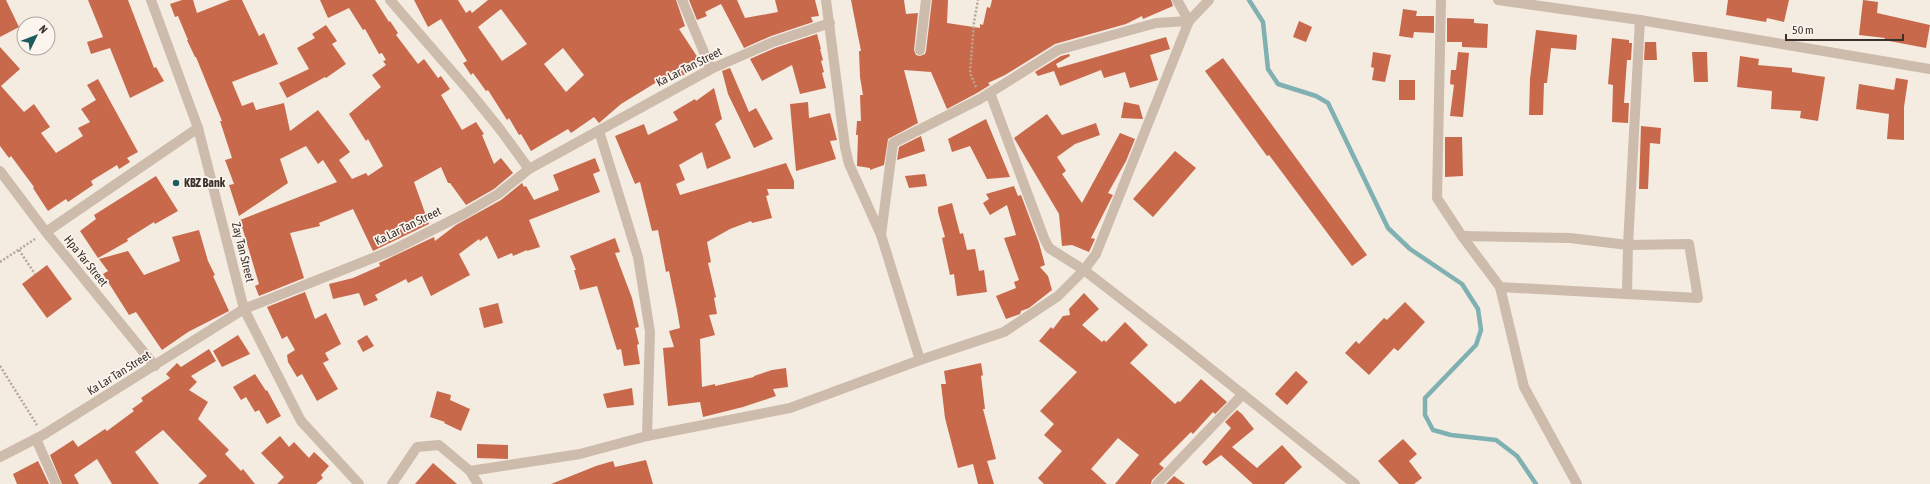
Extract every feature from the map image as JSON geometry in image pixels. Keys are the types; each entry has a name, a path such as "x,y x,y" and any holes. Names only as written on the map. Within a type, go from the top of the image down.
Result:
{"street":[{"name":"Zay Tan Street","path":"151,0 198,128 244,309 301,421 359,484"},
{"path":"390,0 495,123 529,169"},
{"path":"682,0 710,69"},
{"path":"826,0 845,147 849,164 881,235 920,360"},
{"path":"920,50 926,0"},
{"path":"1178,0 1189,21"},
{"path":"470,471 580,454 647,436 790,408 920,360 1004,332 1058,296 1084,270 1096,254 1189,21 1209,0"},
{"path":"1441,0 1437,198 1462,236 1500,287 1524,387 1577,484"},
{"path":"1498,0 1640,20 1930,69"},
{"path":"1627,293 1628,245 1640,20"},
{"path":"881,235 893,144 980,99 1058,50 1156,23 1189,21"},
{"name":"Ka Lar Tan Street","path":"0,457 39,437 155,366 244,309 393,250 464,214 498,194 529,169 710,69 773,42 830,23"},
{"path":"990,93 1049,248 1084,270 1243,394 1355,484"},
{"path":"46,232 198,128"},
{"path":"599,131 638,257 650,332 647,436"},
{"name":"Hpa Yar Street","path":"0,171 46,232 155,366"},
{"path":"1462,236 1570,238 1628,245 1689,244 1698,298 1500,287"},
{"path":"1157,484 1243,394"},
{"path":"39,437 56,484"},
{"path":"392,484 417,448 440,445 470,471 478,484"}],"path":[{"path":"978,0 974,22 970,73 980,99"},
{"path":"0,262 46,232"},
{"path":"19,250 35,274"},
{"path":"0,366 39,437"}],"building":[{"path":"0,0 6,0 16,21 16,29 0,37"},
{"path":"88,0 128,0 154,68 156,67 164,81 130,98 110,48 91,54 87,42 103,37"},
{"path":"182,0 193,0 197,13 230,0 242,0 259,36 264,33 278,64 232,82 242,106 253,102 256,110 284,103 290,131 318,110 350,152 339,160 352,179 366,173 368,176 383,166 368,139 366,141 349,114 381,87 372,75 386,65 383,61 386,60 382,53 379,54 365,29 363,30 349,8 328,18 320,0 375,0 398,33 396,35 418,64 424,59 438,78 441,76 450,89 441,95 462,130 476,122 484,134 482,135 494,164 501,158 513,173 494,189 466,205 450,183 448,183 441,167 414,182 429,224 373,251 353,209 319,223 320,226 290,233 304,278 259,296 255,286 259,284 240,220 337,182 323,160 318,164 306,146 280,159 288,183 239,216 229,185 234,184 225,160 232,158 220,121 222,121 178,16 175,17 170,4"},
{"path":"414,0 458,0 466,13 470,10 472,13 488,0 676,0 685,26 679,29 702,64 682,76 678,69 621,104 599,123 594,117 571,133 568,129 531,151 509,118 507,120 488,90 486,91 473,73 471,75 463,63 467,61 441,19 428,27","holes":["501,9 527,44 502,61 478,27","563,48 584,75 566,92 544,64"]},
{"path":"689,0 737,0 745,18 778,12 775,0 815,0 819,16 811,17 813,22 771,36 744,48 721,4 705,12 707,16 697,20"},
{"path":"851,0 904,0 906,14 918,13 914,50 916,55 920,56 925,54 926,51 932,0 948,0 947,23 980,28 980,24 983,25 987,7 990,8 992,0 1171,0 1173,6 1143,19 1142,16 1126,24 1055,44 1005,75 988,83 990,85 977,93 947,109 931,72 904,70 918,123 888,139 884,165 870,170 870,168 857,166 857,121 861,121 860,95 863,95 860,77 859,51 861,51"},
{"path":"1728,0 1789,0 1784,22 1767,18 1766,22 1726,15"},
{"path":"1863,0 1878,2 1877,13 1930,25 1926,48 1884,40 1885,38 1859,35"},
{"path":"1403,9 1417,11 1416,16 1434,16 1434,33 1414,32 1413,38 1399,36"},
{"path":"1447,18 1474,19 1474,23 1488,24 1487,48 1462,47 1462,42 1447,42"},
{"path":"1299,21 1312,27 1306,42 1293,37"},
{"path":"326,25 337,41 332,44 346,64 326,78 325,77 287,98 279,83 309,69 297,48 315,38 312,34"},
{"path":"1536,30 1577,35 1576,50 1551,48 1547,83 1544,83 1543,115 1529,115 1530,79"},
{"path":"817,34 823,60 821,61 824,72 822,73 826,88 800,94 792,65 762,81 750,59 775,48"},
{"path":"1166,37 1170,49 1150,55 1158,80 1130,88 1125,72 1104,78 1101,70 1060,86 1054,71 1038,76 1035,72 1061,56 1069,54 1070,56 1056,64 1058,68"},
{"path":"1612,38 1629,40 1629,43 1632,43 1631,60 1627,60 1624,103 1629,103 1628,123 1612,122 1613,85 1608,84"},
{"path":"1645,42 1656,42 1657,60 1644,60"},
{"path":"0,47 20,69 1,86 24,112 34,104 50,127 41,133 56,153 83,136 78,128 90,122 81,109 96,100 87,85 98,79 138,152 127,158 130,162 119,169 117,165 91,181 93,185 68,202 66,199 48,211 33,188 34,187 11,156 9,158 0,146"},
{"path":"1373,52 1391,55 1385,82 1372,80 1374,68 1371,67"},
{"path":"1458,52 1469,53 1463,117 1450,116 1454,85 1450,84 1451,70 1456,70"},
{"path":"1692,52 1707,52 1708,82 1694,82"},
{"path":"1740,56 1759,59 1758,65 1792,68 1792,72 1825,77 1818,121 1800,118 1801,111 1771,109 1772,91 1737,87"},
{"path":"1223,58 1367,255 1352,266 1269,155 1267,156 1205,71"},
{"path":"730,68 749,112 756,108 773,139 754,148 728,94 722,71"},
{"path":"1896,78 1908,80 1904,107 1904,140 1887,139 1889,114 1856,109 1859,84 1894,90"},
{"path":"1399,80 1415,80 1415,100 1399,100"},
{"path":"714,88 722,119 715,124 731,158 707,169 702,152 679,165 685,180 676,184 680,195 786,163 794,181 794,189 767,189 769,195 766,196 772,218 752,223 751,221 730,229 707,242 711,262 708,263 716,297 714,298 717,314 709,315 715,335 700,339 702,387 715,384 715,386 754,377 772,370 786,368 788,387 773,389 776,396 743,407 703,417 700,402 668,406 663,348 674,347 669,331 680,328 677,310 669,271 666,272 658,230 652,231 640,182 635,184 615,136 644,124 648,135 678,120 673,112 695,99 696,101"},
{"path":"808,102 809,118 830,113 837,140 830,141 836,159 796,171 790,104"},
{"path":"1124,102 1139,105 1143,119 1121,118"},
{"path":"1047,114 1062,135 1096,123 1100,135 1075,144 1057,157 1066,171 1062,174 1082,203 1120,133 1135,139 1126,161 1108,193 1113,195 1091,238 1095,239 1089,252 1072,245 1062,246 1059,214 1014,138"},
{"path":"986,119 1010,177 987,179 970,146 952,152 948,139"},
{"path":"1641,126 1661,128 1660,144 1650,143 1648,189 1639,189"},
{"path":"921,136 925,151 897,160 899,147"},
{"path":"1445,137 1462,137 1463,176 1445,177"},
{"path":"1175,151 1196,168 1153,217 1133,199"},
{"path":"595,158 600,171 593,174 600,192 529,220 540,247 527,250 513,256 512,253 498,259 487,236 480,241 479,239 459,254 470,275 431,296 422,276 408,283 406,279 375,295 378,300 364,306 359,293 333,299 329,284 353,278 380,266 379,263 434,237 435,241 456,225 501,200 522,183 524,187 526,186 534,200 559,190 553,175"},
{"path":"925,174 927,186 909,188 905,176"},
{"path":"156,176 178,211 155,224 154,222 127,239 128,241 98,258 80,231 96,219 94,215"},
{"path":"1014,186 1018,196 1021,195 1039,243 1045,265 1040,267 1048,276 1052,290 1029,308 1021,311 1020,314 1006,319 996,296 1016,288 1014,282 1019,280 1004,238 1016,235 1007,205 990,215 983,203 989,199 986,194"},
{"path":"952,203 960,234 963,233 967,250 975,249 979,271 984,270 987,292 957,296 954,274 950,275 942,238 945,237 938,212 938,207"},
{"path":"199,230 208,261 215,275 213,276 229,311 188,332 162,350 136,312 129,315 103,274 108,271 99,259 128,251 144,275 180,261 172,237"},
{"path":"615,238 620,252 615,253 632,298 639,327 635,328 639,344 637,345 640,364 624,366 621,349 617,350 597,286 580,290 574,270 576,270 570,256"},
{"path":"47,265 72,299 47,318 22,284"},
{"path":"305,292 315,319 326,313 341,344 325,353 329,360 323,363 338,389 317,401 302,374 297,377 288,362 287,355 295,350 287,336 282,339 267,307"},
{"path":"1084,293 1099,309 1082,325 1102,342 1104,340 1106,342 1125,322 1148,345 1130,363 1175,404 1178,401 1180,402 1201,379 1227,402 1215,414 1213,412 1193,434 1191,432 1159,464 1164,468 1152,480 1151,484 1115,484 1139,455 1118,438 1091,469 1107,484 1044,484 1038,478 1062,451 1044,435 1054,424 1040,411 1077,372 1039,341 1051,327 1053,329 1063,316 1070,315 1069,309"},
{"path":"1405,302 1425,322 1398,351 1394,348 1369,375 1345,353 1356,341 1359,344 1384,318 1387,320"},
{"path":"498,303 503,323 484,328 479,308"},
{"path":"238,335 250,354 222,367 213,351"},
{"path":"367,335 374,346 363,352 357,341"},
{"path":"209,349 216,361 191,376 197,382 189,390 208,402 198,419 229,450 225,454 241,471 243,469 255,484 198,484 207,476 163,430 135,452 159,484 112,484 97,459 74,475 79,484 62,484 50,455 73,440 78,447 105,429 107,431 134,411 132,409 143,401 141,398 170,378 166,374 177,363 181,367"},
{"path":"981,363 985,409 983,409 996,459 987,461 994,484 978,484 973,464 958,468 945,418 941,384 946,384 944,371"},
{"path":"1296,371 1308,382 1287,405 1275,394"},
{"path":"255,374 266,391 267,390 281,416 267,424 259,410 255,412 246,397 241,400 233,387"},
{"path":"632,388 634,405 607,408 603,394"},
{"path":"437,391 451,395 450,400 470,409 461,431 444,423 445,422 430,417"},
{"path":"1237,410 1254,429 1232,447 1257,468 1282,445 1302,467 1284,484 1253,484 1221,455 1206,466 1202,462 1231,428 1225,422"},
{"path":"280,436 289,447 294,442 309,458 314,452 329,466 321,475 323,478 316,484 277,484 284,477 261,453"},
{"path":"1403,439 1417,454 1409,461 1422,478 1414,484 1399,484 1378,461"},
{"path":"477,444 508,445 508,459 477,458"},
{"path":"646,460 653,484 551,484 596,466 613,461 615,467"},
{"path":"38,461 49,484 17,484 13,474"},
{"path":"433,463 457,484 415,484"},
{"path":"1174,476 1185,484 1166,484"}],"waterway":[{"path":"1249,0 1263,22 1268,69 1278,84 1316,96 1328,103 1388,228 1410,249 1462,284 1478,309 1481,330 1476,345 1425,398 1425,415 1433,430 1451,435 1496,440 1517,456 1536,484"}],"place":[{"name":"KBZ Bank","path":"176,183"}]}
